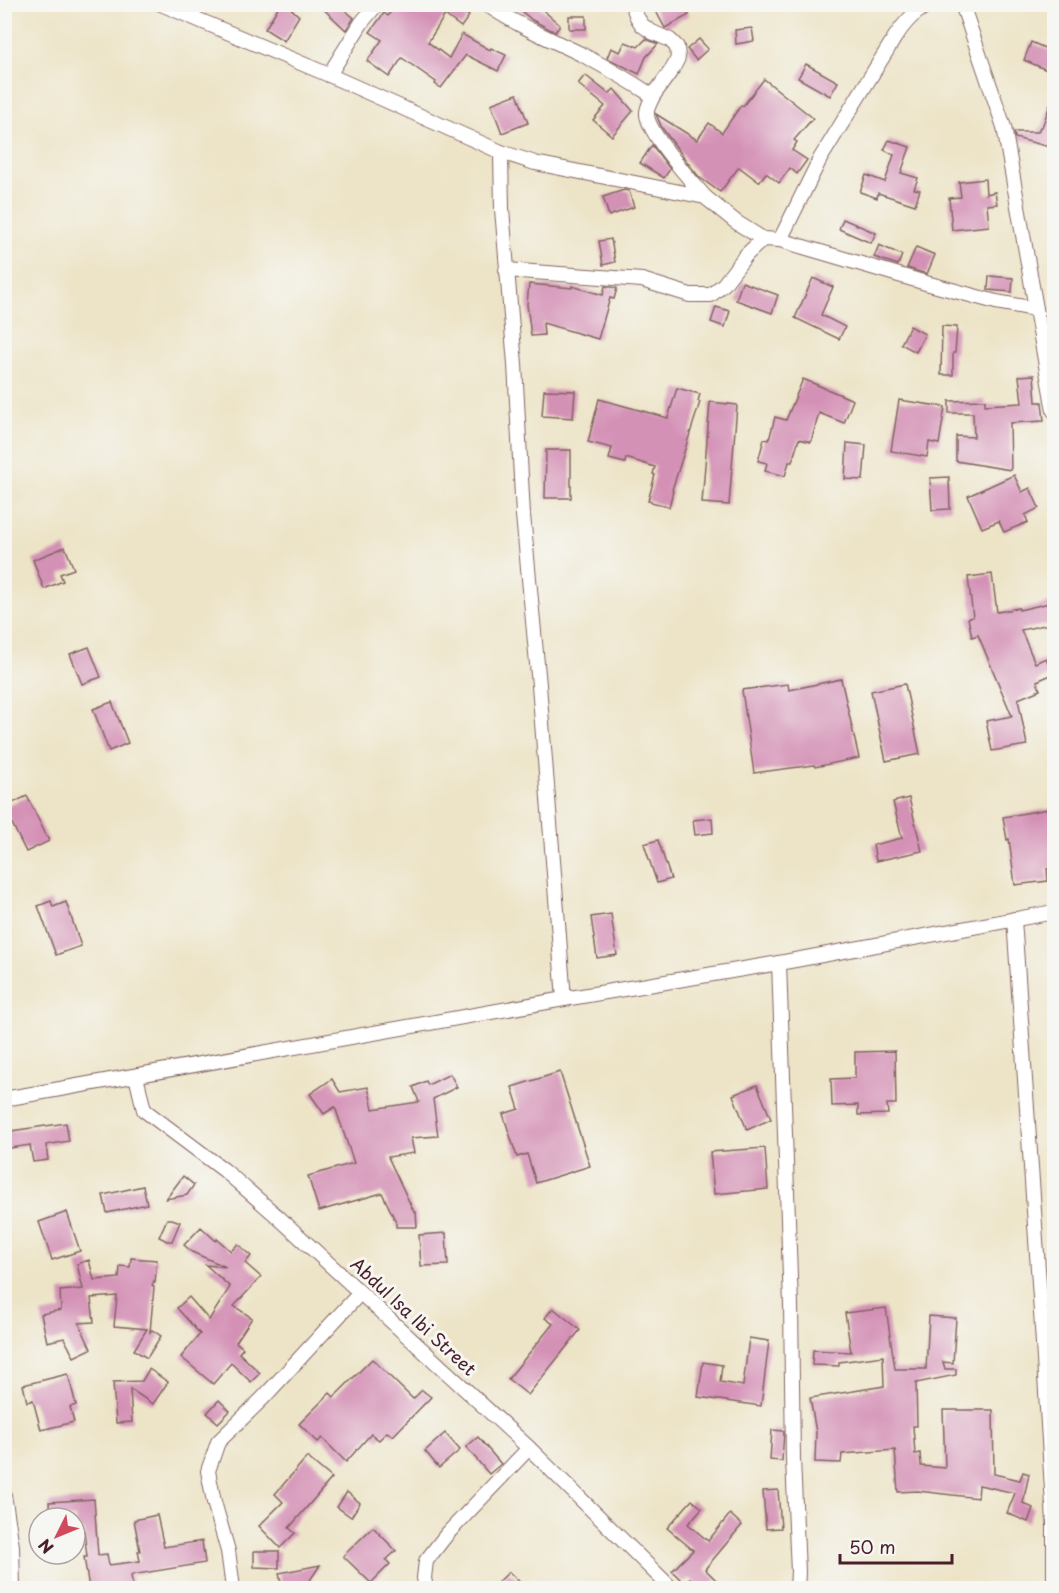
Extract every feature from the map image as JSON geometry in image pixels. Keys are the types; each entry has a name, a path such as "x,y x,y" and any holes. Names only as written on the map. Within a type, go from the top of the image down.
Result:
{"street":[{"path":"161,4 329,75 501,153 535,163 705,197"},
{"path":"329,75 362,22 377,4"},
{"path":"486,4 532,32 624,77 653,96"},
{"path":"632,4 642,26 670,40 677,47 678,58 653,96 646,114 651,127 705,197 736,222 763,239 780,240 996,302 1036,309"},
{"path":"780,240 820,159 896,37 907,20 930,4"},
{"path":"962,4 1004,127 1054,411"},
{"path":"501,153 502,209 515,364 523,515 564,999"},
{"path":"506,270 642,280 690,295 711,295 724,284 746,255 763,239"},
{"path":"4,1099 779,963 1054,912"},
{"path":"1014,919 1042,1315 1054,1522 1054,1577"},
{"path":"779,963 791,1294 797,1588"},
{"name":"Abdul Isa Ibi Street","path":"136,1076 144,1110 224,1170 277,1216 529,1448 671,1588"},
{"path":"233,1588 228,1551 208,1471 218,1442 263,1398 360,1293"},
{"path":"426,1588 424,1578 426,1561 447,1534 529,1448"},
{"path":"4,1495 12,1546 13,1588"}],"building":[{"path":"280,4 286,4 299,16 284,41 265,29"},
{"path":"318,4 338,4 354,18 346,30"},
{"path":"395,4 452,4 469,16 461,27 445,15 428,42 449,58 462,34 490,50 491,48 506,55 498,71 466,55 441,88 402,58 389,77 367,61 382,40 370,32 384,13 388,16"},
{"path":"513,4 536,4 560,25 555,32 532,20"},
{"path":"652,4 683,4 689,15 665,28"},
{"path":"569,16 586,16 586,29 569,29"},
{"path":"752,28 754,41 736,44 735,30"},
{"path":"646,39 658,44 646,57 639,74 607,58 611,48 620,52 625,42 638,47"},
{"path":"699,39 708,49 696,60 687,49"},
{"path":"1031,42 1054,52 1049,71 1024,60"},
{"path":"806,64 838,82 830,96 798,78"},
{"path":"585,75 609,94 614,89 633,111 612,136 593,120 605,106 578,84"},
{"path":"764,79 813,118 794,140 797,142 792,150 807,160 797,174 790,168 779,183 766,173 759,182 739,167 720,192 699,177 662,128 656,114 697,140 709,123 722,133 741,105 743,106"},
{"path":"517,94 528,123 502,133 491,104"},
{"path":"1053,97 1054,148 1015,138 1014,132 1038,132"},
{"path":"889,140 910,147 901,173 918,178 914,189 920,190 915,205 878,193 877,198 860,192 866,175 885,182 894,155 884,150"},
{"path":"652,145 670,169 664,178 640,163"},
{"path":"985,179 986,194 995,192 997,204 987,205 989,226 952,230 949,198 961,197 959,182"},
{"path":"624,190 629,191 634,207 609,216 603,197"},
{"path":"843,219 876,233 871,243 839,229"},
{"path":"611,239 615,262 603,265 599,241"},
{"path":"879,245 902,255 898,265 874,257"},
{"path":"916,247 935,255 927,274 907,268"},
{"path":"989,276 1013,278 1012,292 988,290"},
{"path":"813,278 833,287 821,315 845,327 839,339 795,318"},
{"path":"742,282 778,295 772,313 736,300"},
{"path":"529,284 572,288 572,286 603,295 605,286 617,288 614,299 610,298 598,339 543,323 544,335 531,336 527,304"},
{"path":"716,307 730,311 725,327 711,322"},
{"path":"910,326 925,334 916,352 901,344"},
{"path":"942,326 957,327 955,353 953,353 953,375 941,375"},
{"path":"1034,375 1036,402 1042,402 1044,421 1010,423 1011,470 956,461 956,436 974,437 973,413 949,413 949,401 985,400 985,405 1022,403 1019,376"},
{"path":"803,379 853,400 844,423 819,413 811,442 799,439 785,476 765,471 767,463 758,461 764,439 769,440 775,417 786,420"},
{"path":"677,388 700,394 698,401 700,402 672,490 669,507 648,501 655,467 626,458 625,463 609,459 612,448 588,442 599,399 668,418"},
{"path":"544,390 575,391 573,418 542,416"},
{"path":"899,400 945,407 939,444 929,442 927,457 891,451"},
{"path":"710,402 737,405 729,505 702,503"},
{"path":"847,443 866,445 863,480 845,479"},
{"path":"546,450 571,450 571,498 545,498"},
{"path":"1014,475 1022,492 1030,488 1039,508 1025,515 1028,522 1004,532 999,521 982,528 968,496"},
{"path":"949,477 950,509 932,510 930,478"},
{"path":"65,547 74,569 60,574 63,581 44,589 33,560"},
{"path":"992,574 997,612 1019,608 1019,610 1054,602 1054,623 1021,630 1035,663 1046,658 1053,674 1037,681 1040,690 1018,699 1027,745 992,751 986,721 1012,716 978,635 972,637 968,618 973,617 968,577"},
{"path":"89,647 101,677 82,684 70,654"},
{"path":"841,679 859,758 815,767 814,765 754,773 742,690 788,684 789,690"},
{"path":"905,684 920,754 886,761 871,691"},
{"path":"112,702 128,743 109,751 93,709"},
{"path":"27,796 49,841 26,852 4,807"},
{"path":"909,798 922,851 876,861 873,845 902,838 893,802"},
{"path":"1054,808 1054,868 1047,869 1048,881 1015,885 1009,839 1007,840 1003,817"},
{"path":"712,818 713,833 695,835 693,820"},
{"path":"658,840 671,879 657,883 644,844"},
{"path":"51,901 53,907 66,902 81,946 56,955 38,906"},
{"path":"611,914 617,955 597,958 591,917"},
{"path":"895,1051 896,1104 887,1104 888,1114 858,1115 858,1105 832,1106 831,1079 855,1078 855,1052"},
{"path":"560,1072 590,1166 536,1183 527,1154 517,1157 503,1114 519,1109 512,1087"},
{"path":"450,1074 457,1087 433,1099 438,1136 411,1138 414,1153 388,1157 416,1212 417,1227 396,1227 396,1222 382,1193 319,1211 308,1176 354,1163 335,1107 324,1114 310,1094 332,1079 340,1092 368,1087 373,1109 419,1102 413,1087 426,1081 428,1085"},
{"path":"757,1085 771,1119 747,1130 733,1095"},
{"path":"66,1123 69,1141 46,1145 48,1160 33,1162 30,1145 4,1149 4,1132"},
{"path":"765,1148 768,1189 714,1194 710,1152"},
{"path":"183,1176 194,1185 187,1195 166,1199"},
{"path":"143,1186 147,1204 107,1213 103,1195"},
{"path":"67,1212 80,1251 52,1260 39,1222"},
{"path":"167,1219 180,1222 172,1241 159,1237"},
{"path":"201,1227 231,1251 238,1244 251,1256 245,1263 261,1277 234,1306 252,1318 236,1342 243,1348 239,1353 260,1373 251,1382 231,1363 213,1384 181,1357 200,1334 177,1308 189,1297 209,1320 230,1287 206,1265 226,1267 192,1252 184,1245"},
{"path":"446,1233 448,1265 421,1266 419,1235"},
{"path":"131,1258 157,1260 155,1282 152,1285 154,1287 150,1332 152,1330 161,1336 147,1358 134,1350 147,1329 114,1326 117,1296 91,1298 94,1322 79,1323 91,1349 74,1357 64,1338 47,1342 41,1314 61,1310 60,1291 83,1289 77,1264 89,1260 94,1280 119,1278 120,1266 130,1267"},
{"path":"553,1308 580,1330 528,1395 508,1379 553,1324 545,1318"},
{"path":"886,1308 895,1369 926,1369 929,1316 956,1318 953,1363 943,1362 945,1369 956,1369 956,1375 916,1383 917,1426 913,1426 915,1454 920,1453 921,1466 945,1468 943,1410 993,1410 994,1474 1020,1480 1023,1472 1029,1474 1023,1503 1033,1508 1028,1522 1007,1513 1015,1493 979,1485 978,1498 918,1491 898,1492 895,1450 842,1454 841,1463 815,1462 816,1432 810,1398 884,1386 883,1356 839,1362 839,1366 812,1365 813,1350 851,1352 845,1313"},
{"path":"749,1338 769,1341 761,1406 698,1397 703,1362 722,1365 720,1382 743,1386"},
{"path":"372,1359 413,1399 422,1390 431,1397 393,1436 387,1432 379,1440 371,1434 346,1462 322,1438 318,1442 299,1424 330,1393 334,1397"},
{"path":"149,1369 168,1382 153,1404 130,1389 132,1422 116,1423 113,1382 142,1381"},
{"path":"68,1374 76,1405 70,1407 74,1422 41,1430 33,1400 27,1402 23,1385"},
{"path":"219,1400 230,1411 218,1423 207,1413"},
{"path":"772,1430 784,1431 782,1461 770,1460"},
{"path":"445,1433 460,1450 439,1468 425,1451"},
{"path":"478,1437 501,1464 489,1474 466,1447"},
{"path":"307,1457 332,1478 289,1528 295,1533 280,1548 259,1526 283,1502 275,1494"},
{"path":"778,1490 781,1528 766,1529 763,1491"},
{"path":"347,1492 360,1503 351,1517 337,1507"},
{"path":"94,1499 98,1555 107,1554 109,1565 140,1561 134,1520 157,1515 164,1547 202,1541 205,1563 131,1575 133,1588 89,1588 85,1566 87,1506 49,1506 49,1502"},
{"path":"692,1500 702,1508 688,1524 708,1541 730,1514 742,1525 705,1569 716,1580 708,1588 700,1588 690,1578 684,1583 672,1571 693,1550 667,1528"},
{"path":"373,1527 396,1551 386,1560 390,1564 371,1583 343,1556"},
{"path":"254,1551 279,1551 279,1568 254,1567"},
{"path":"320,1565 305,1588 282,1588 279,1573"},
{"path":"509,1572 526,1588 492,1588"}]}
